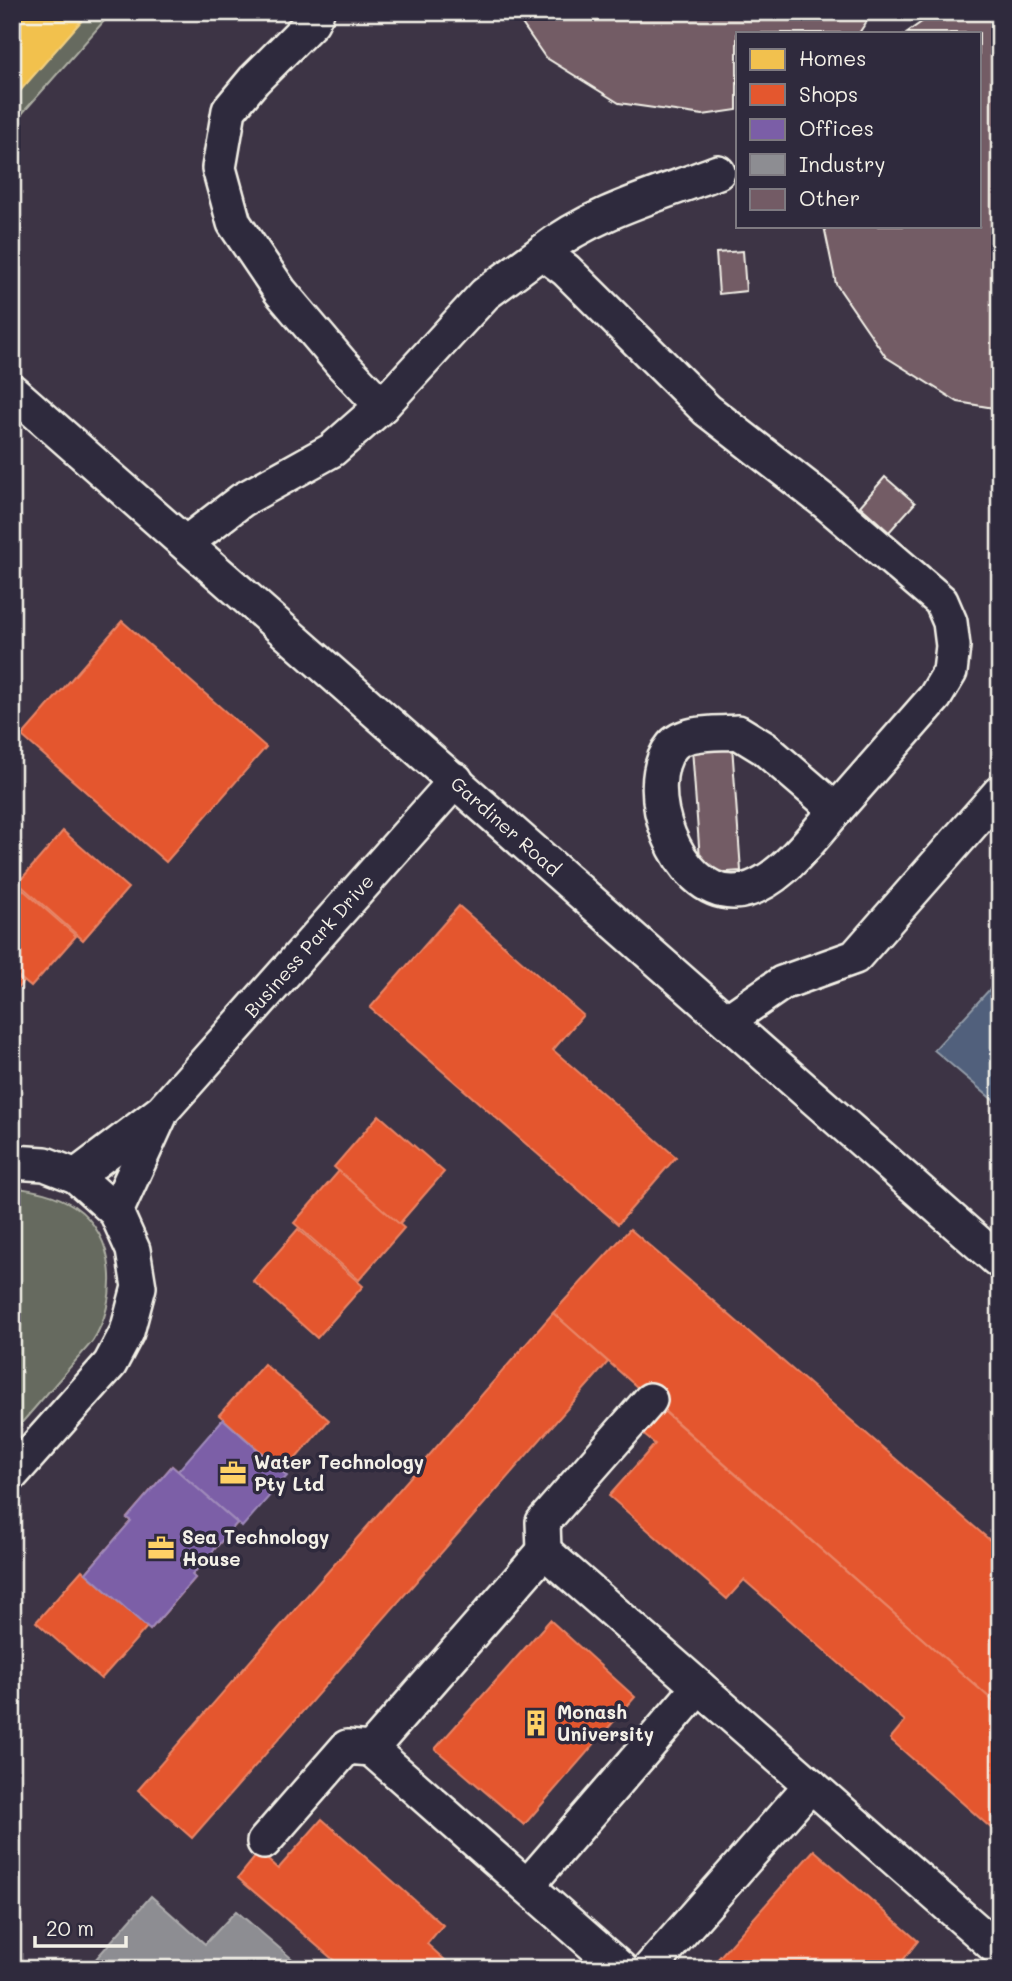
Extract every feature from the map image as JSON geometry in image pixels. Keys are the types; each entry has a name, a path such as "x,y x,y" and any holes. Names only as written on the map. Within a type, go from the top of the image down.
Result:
{"street":[{"path":"317,12 312,22 254,80 229,110 219,168 234,223 280,291 341,363 382,406"},
{"path":"186,543 242,500 332,450 382,406 485,294 566,234 588,222 718,172"},
{"path":"542,252 566,270 707,410 824,501 941,601 950,622 953,646 950,672 935,697 787,866 763,882 735,892 711,888 685,866 667,832 658,788 661,765 673,744 690,736 738,732 764,748 836,810"},
{"name":"Gardiner Road","path":"12,391 1000,1262"},
{"name":"Business Park Drive","path":"76,1176 162,1111 456,780"},
{"path":"727,1021 782,983 855,957 1000,792"},
{"name":"Business Park Drive","path":"116,1212 162,1111"},
{"path":"12,1162 45,1164 76,1176 116,1212 133,1250 139,1287 127,1332 110,1363 12,1474"},
{"path":"371,1749 544,1551 543,1522 650,1400"},
{"path":"544,1551 1000,1951"},
{"path":"527,1886 699,1687"},
{"path":"264,1842 347,1746 371,1749 621,1969"},
{"path":"649,1969 811,1785"}],"green space":[{"path":"89,12 112,12 12,125 12,100"},
{"path":"12,1187 59,1198 89,1219 106,1251 110,1289 101,1326 92,1342 12,1434"}],"water":[{"path":"1000,978 1000,1106 934,1050"}],"building: Homes":[{"path":"12,12 89,12 12,100"}],"building: Shops":[{"path":"122,621 266,747 166,862 22,736"},
{"path":"63,831 128,888 83,940 18,883"},
{"path":"12,880 76,936 31,987 12,971"},
{"path":"459,906 583,1015 553,1050 676,1157 618,1224 370,1008"},
{"path":"12,973 23,982 12,995"},
{"path":"379,1115 444,1172 399,1224 334,1167"},
{"path":"339,1171 404,1228 359,1280 294,1223"},
{"path":"298,1229 363,1286 317,1338 253,1281"},
{"path":"630,1229 1000,1549 1000,1687 990,1698 553,1313"},
{"path":"553,1313 608,1362 192,1838 138,1790"},
{"path":"264,1364 329,1420 284,1472 219,1415"},
{"path":"660,1408 1000,1707 1000,1836 890,1739 905,1721 744,1580 727,1599 609,1496 655,1444 639,1431"},
{"path":"172,1466 237,1523 192,1575 127,1518"},
{"path":"131,1521 195,1578 150,1630 86,1573"},
{"path":"82,1570 147,1627 101,1679 36,1622"},
{"name":"Monash University","path":"550,1620 635,1697 524,1825 435,1749"},
{"path":"1000,1687 1000,1707 990,1698"},
{"path":"322,1819 443,1925 427,1944 455,1969 344,1969 238,1878 259,1852 278,1869"},
{"path":"814,1850 918,1941 896,1969 709,1969"},
{"path":"12,1957 25,1969 12,1969"}],"building: Offices":[{"name":"Water Technology Pty Ltd","path":"223,1419 287,1476 242,1527 178,1471"},
{"name":"Sea Technology House","path":"172,1466 237,1523 192,1575 195,1578 150,1630 86,1573 131,1521 127,1518"}],"building: Industry":[{"path":"151,1896 205,1944 236,1911 304,1969 87,1969"}],"building: Other":[{"path":"514,12 873,12 860,32 736,32 736,110 703,115 619,103 545,57"},
{"path":"936,12 1000,12 1000,409 958,402 886,357 836,284 824,228 981,228 981,32 907,32"},
{"path":"743,251 746,291 719,294 716,253"},
{"path":"885,477 915,503 889,532 860,506"},
{"path":"732,745 741,871 701,874 692,748"}],"place":[{"name":"Water Technology Pty Ltd","path":"233,1473"},
{"name":"Sea Technology House","path":"161,1548"},
{"name":"Monash University","path":"536,1723"}]}
